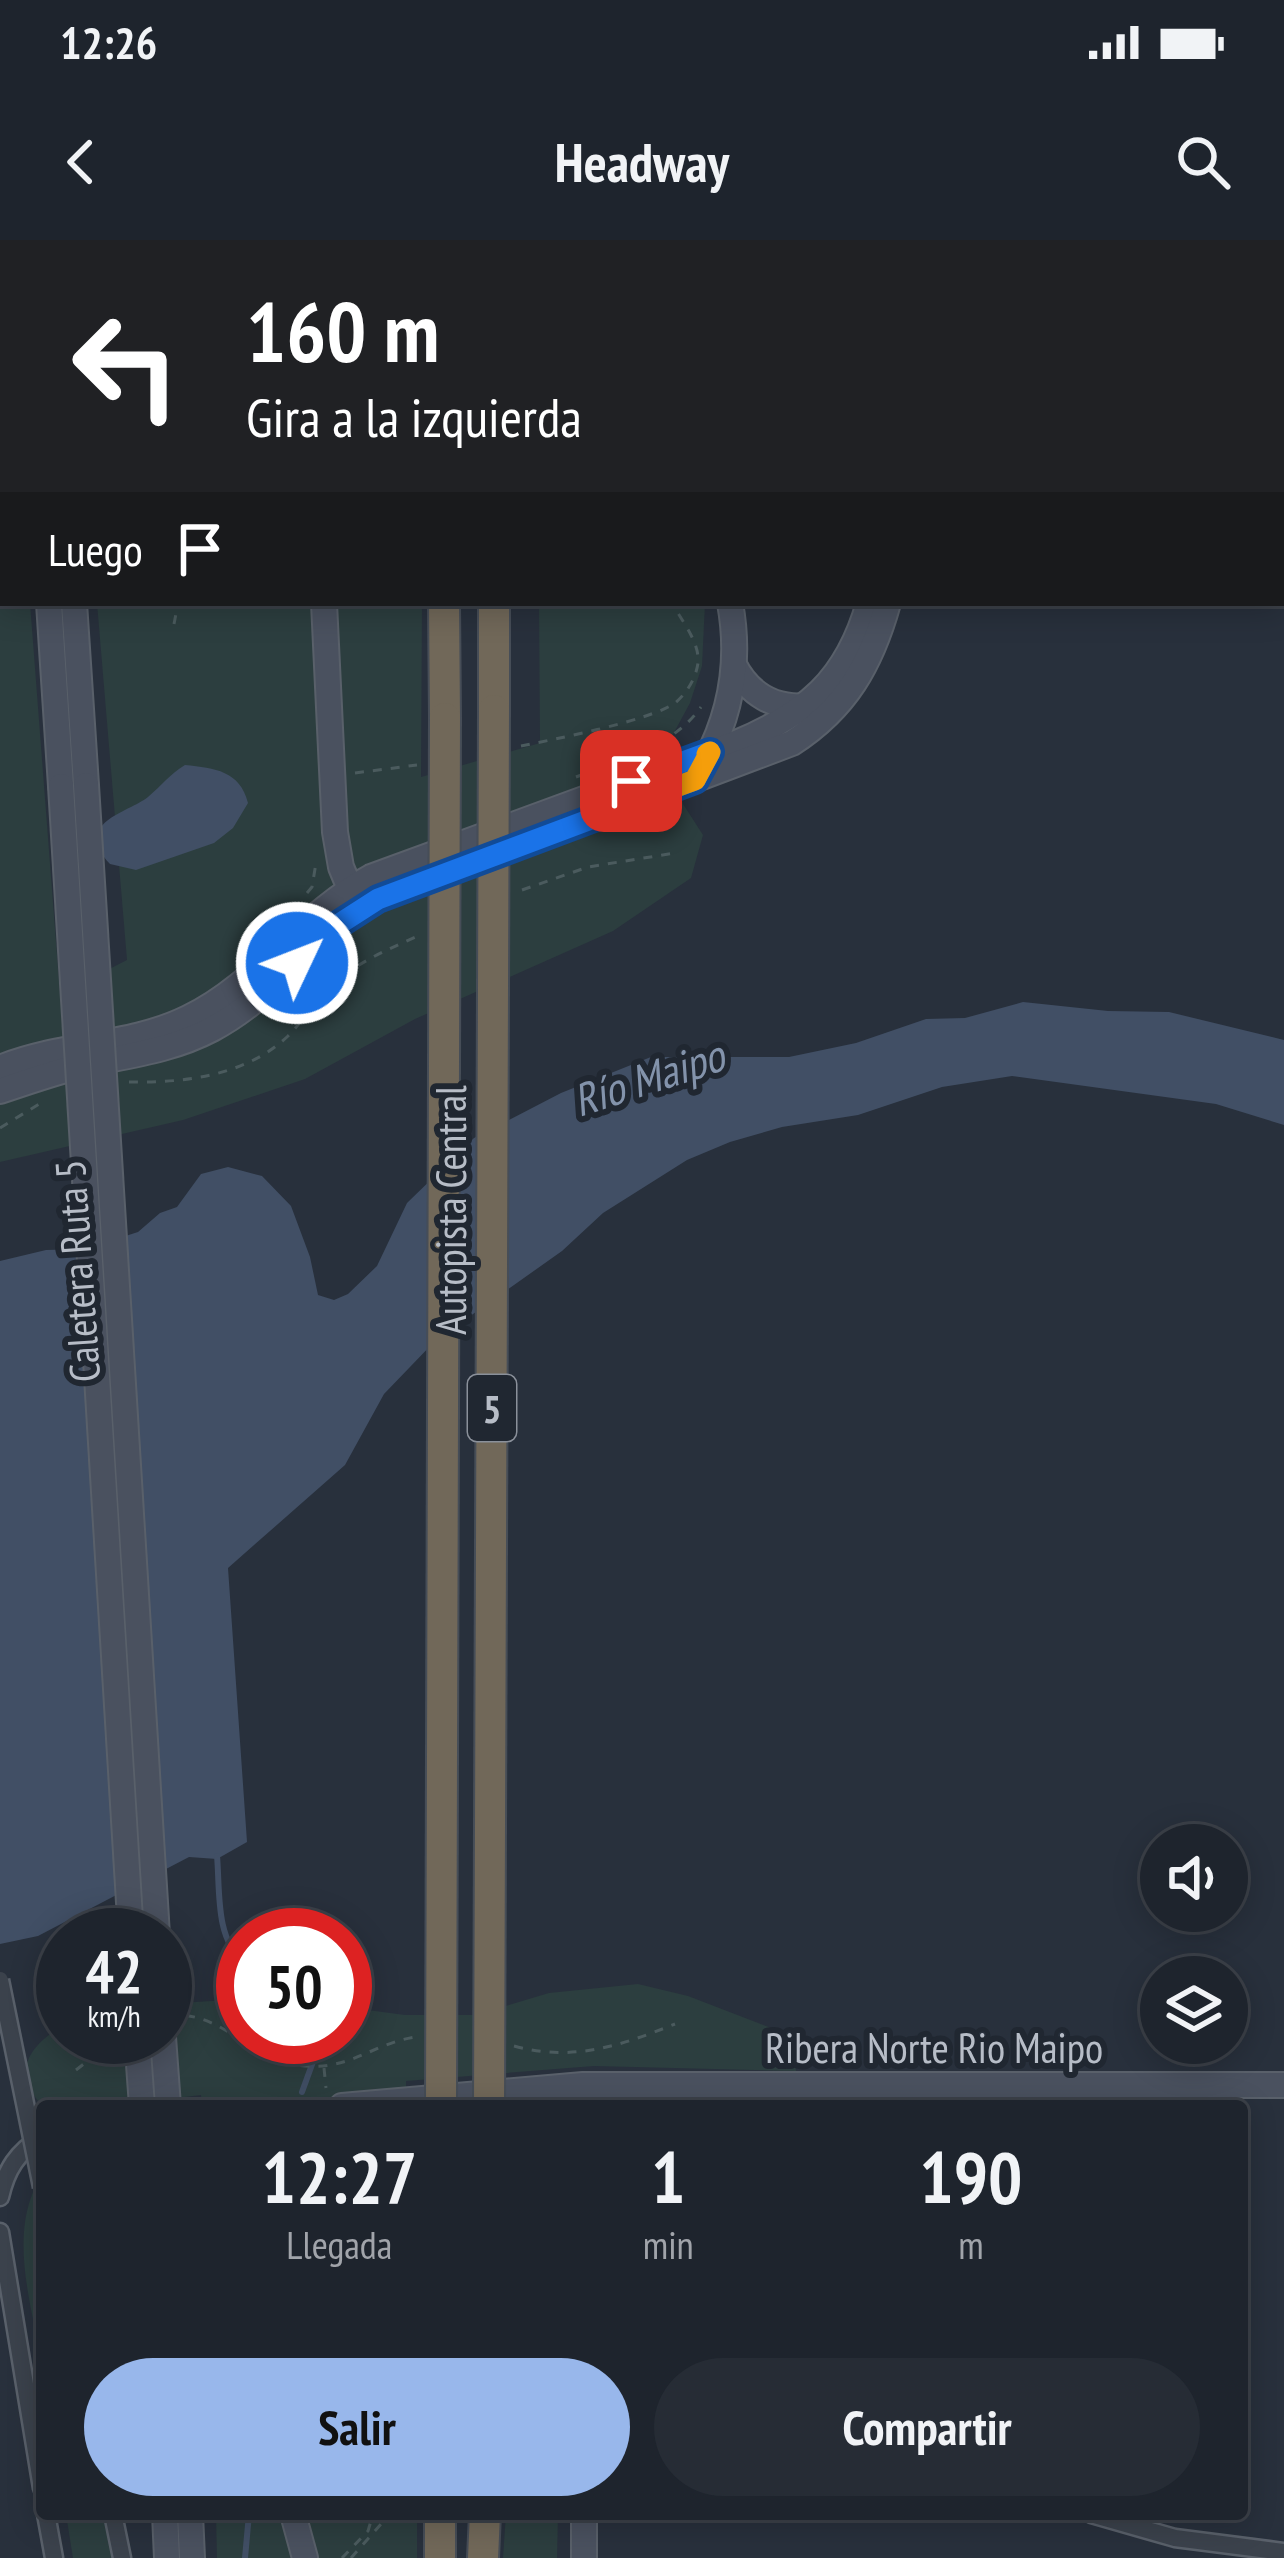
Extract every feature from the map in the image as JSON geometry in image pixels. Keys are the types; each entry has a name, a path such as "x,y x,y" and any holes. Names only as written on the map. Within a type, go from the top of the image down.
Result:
{"highway":[{"name":"Autopista Central","path":"441,2100 444,606"},
{"name":"Autopista Central","path":"490,2100 494,606"},
{"path":"440,2520 440,2558"},
{"path":"483,2558 484,2520"}],"main road":[{"name":"Caletera Ruta 5","path":"49,606 73,786 155,1908"},
{"name":"Caletera Ruta 5","path":"74,606 73,786 130,1908"},
{"path":"324,606 338,850 354,899"},
{"path":"695,780 728,707 734,665 730,606"},
{"path":"0,1091 86,1065 156,1051 212,1029 254,1002 354,899 394,867 758,734 807,706 843,664 868,606"},
{"path":"0,1068 35,1055 133,1038 189,1018 232,991 316,912 398,890 792,743 826,718 860,676 887,606"},
{"path":"734,665 747,685 765,699 785,706 807,706"},
{"path":"139,2064 142,2100"},
{"path":"165,2064 168,2100"},
{"name":"Ribera Norte Rio Maipo","path":"584,2096 1218,2096 1284,2085"},
{"path":"487,2100 584,2096"},
{"path":"165,2520 167,2558"},
{"path":"190,2520 192,2558"},
{"path":"295,2520 305,2558"},
{"path":"584,2520 584,2558"}],"street":[{"path":"0,1980 36,2157"},
{"path":"1,2186 18,2156 36,2142"},
{"path":"0,2232 36,2451"},
{"path":"47,2520 54,2558"},
{"path":"114,2520 122,2558"},
{"path":"1112,2520 1174,2538 1284,2552"}],"path":[{"path":"174,624 177,606"},
{"path":"511,747 578,735 672,705 689,688 698,661 696,645 674,606"},
{"path":"332,773 421,764"},
{"path":"517,892 588,867 675,853"},
{"path":"124,1082 188,1080 249,1061 289,1035 340,978 383,951 425,933"},
{"path":"0,1128 52,1097"},
{"path":"192,2016 212,2020 265,2055 322,2066 328,2100"},
{"path":"76,2070 84,2064"},
{"path":"342,2558 368,2530 369,2520"},
{"path":"351,2558 381,2520"}],"shaded area":[{"path":"0,606 30,606 60,994 127,960 97,606 422,606 421,777 540,743 539,606 705,606 702,666 690,703 671,738 683,804 703,835 691,878 613,931 415,1019 305,1079 183,1120 0,1162"},
{"path":"638,1984 688,1996 792,2036 796,2071 594,2066 406,2081 406,2100 201,2100 201,2095 161,2100 37,2100 26,2081 27,2063 36,2048 36,2064 192,2064 192,2002 216,2001 216,2064 372,2064 372,2011 476,2015 549,1993"},
{"path":"33,2192 36,2336 24,2256"},
{"path":"67,2520 106,2520 115,2558 73,2558"},
{"path":"216,2520 417,2520 417,2558 217,2558"},
{"path":"506,2520 558,2520 557,2558 503,2558"}],"water":[{"path":"185,765 216,770 239,784 248,803 233,828 214,843 136,870 110,864 100,850 100,829"},
{"name":"Río Maipo","path":"1023,1002 1169,1012 1284,1040 1284,1125 1216,1104 1012,1076 942,1087 858,1115 782,1127 730,1142 687,1160 603,1213 562,1251 435,1341 384,1394 345,1465 228,1568 247,1842 217,1859 189,1857 92,1908 36,1908 36,1936 0,1944 0,1261 46,1250 85,1249 138,1232 160,1213 177,1207 201,1174 228,1167 262,1176 291,1206 318,1295 334,1300 348,1294 377,1266 407,1203 474,1138 561,1093 651,1057 789,1057 856,1043 926,1019 965,1018"}],"waterway":[{"path":"217,1856 220,1908"},
{"path":"302,2092 312,2064"},
{"path":"245,2558 248,2520"}],"slow traffic":[{"path":"624,806 695,780 710,752 707,754"}],"route":[{"path":"297,963 336,926 378,899 695,780 710,752 631,781"}]}
